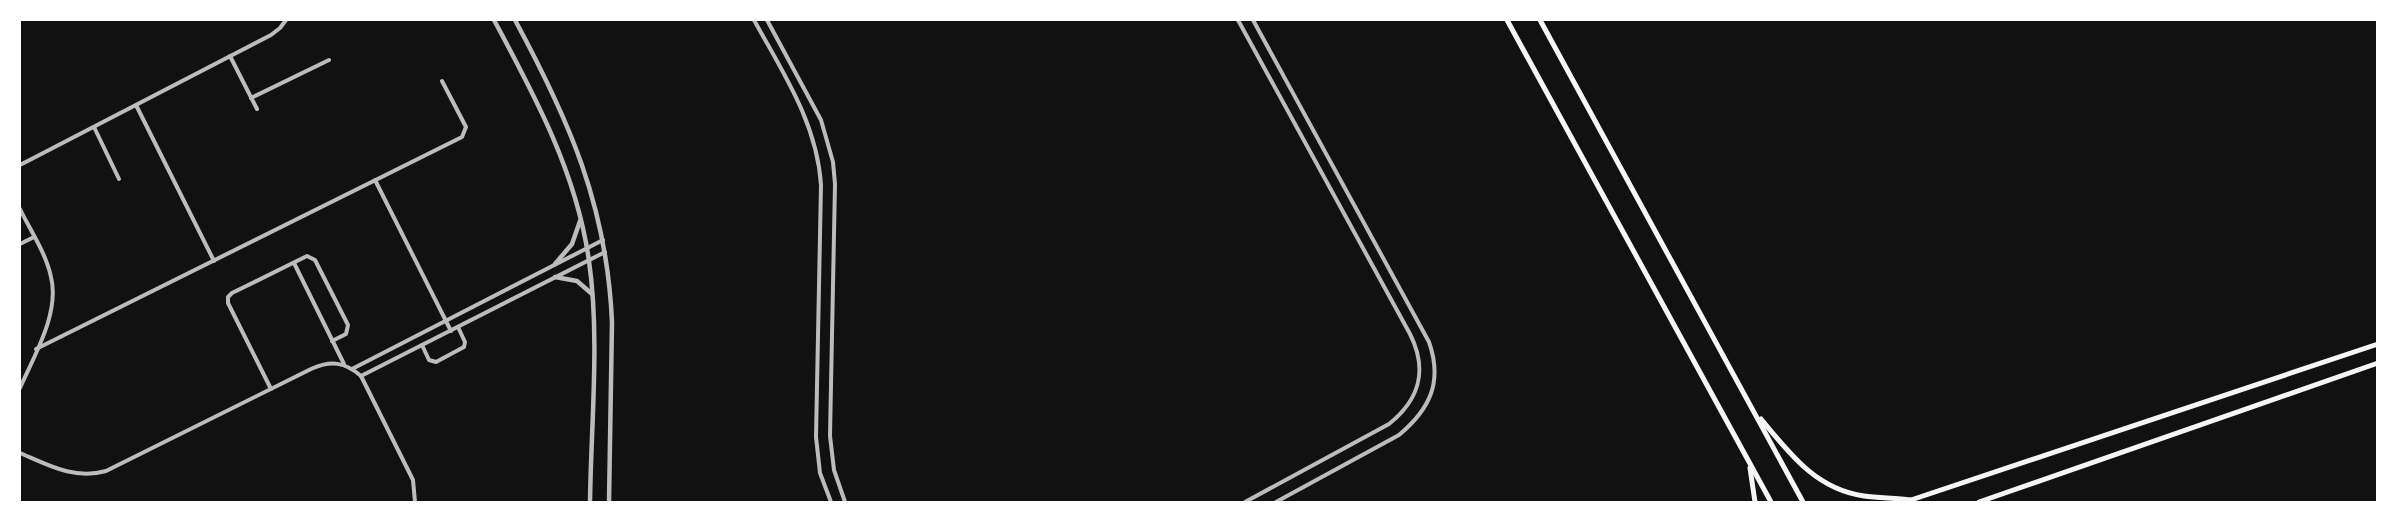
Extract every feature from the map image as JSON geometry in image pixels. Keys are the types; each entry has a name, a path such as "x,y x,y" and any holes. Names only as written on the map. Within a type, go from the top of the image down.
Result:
{"main road":[{"path":"1507,20 1771,502"},
{"path":"1540,20 1803,502"},
{"path":"1905,502 2378,344"},
{"path":"1979,502 2378,363"},
{"path":"1752,408 1798,464 1818,479 1840,490 1864,496 1912,500"},
{"path":"1750,463 1755,502"}],"street":[{"path":"20,165 271,35 286,20"},
{"path":"494,20 553,136 571,183 587,248 593,296 590,502"},
{"path":"515,20 570,130 592,192 606,252 612,322 609,502"},
{"path":"754,20 811,129 820,165 816,437 820,473 831,502"},
{"path":"767,20 821,120 833,162 835,184 830,436 834,470 845,502"},
{"path":"1238,20 1410,334 1417,349 1420,366 1419,383 1413,399 1403,413 1389,424 1245,502"},
{"path":"1253,20 1425,335 1433,355 1435,368 1431,394 1426,406 1399,435 1276,502"},
{"path":"230,57 257,110"},
{"path":"251,99 329,60"},
{"path":"36,350 465,134 466,127 442,81"},
{"path":"136,105 214,261"},
{"path":"94,127 119,179"},
{"path":"375,180 451,330"},
{"path":"20,208 51,275 53,293 49,315 20,388"},
{"path":"555,264 572,244 581,219"},
{"path":"20,244 34,237"},
{"path":"352,369 603,239"},
{"path":"361,376 606,252"},
{"path":"271,389 228,303 228,297 232,293 307,256 315,260 348,329 346,334 332,341"},
{"path":"294,263 344,365"},
{"path":"555,277 577,281 593,296"},
{"path":"422,345 431,361 436,362 444,358 465,345 458,327"},
{"path":"20,453 63,471 92,475 120,465 322,364 333,363 344,365 361,376 413,480 415,502"}]}
